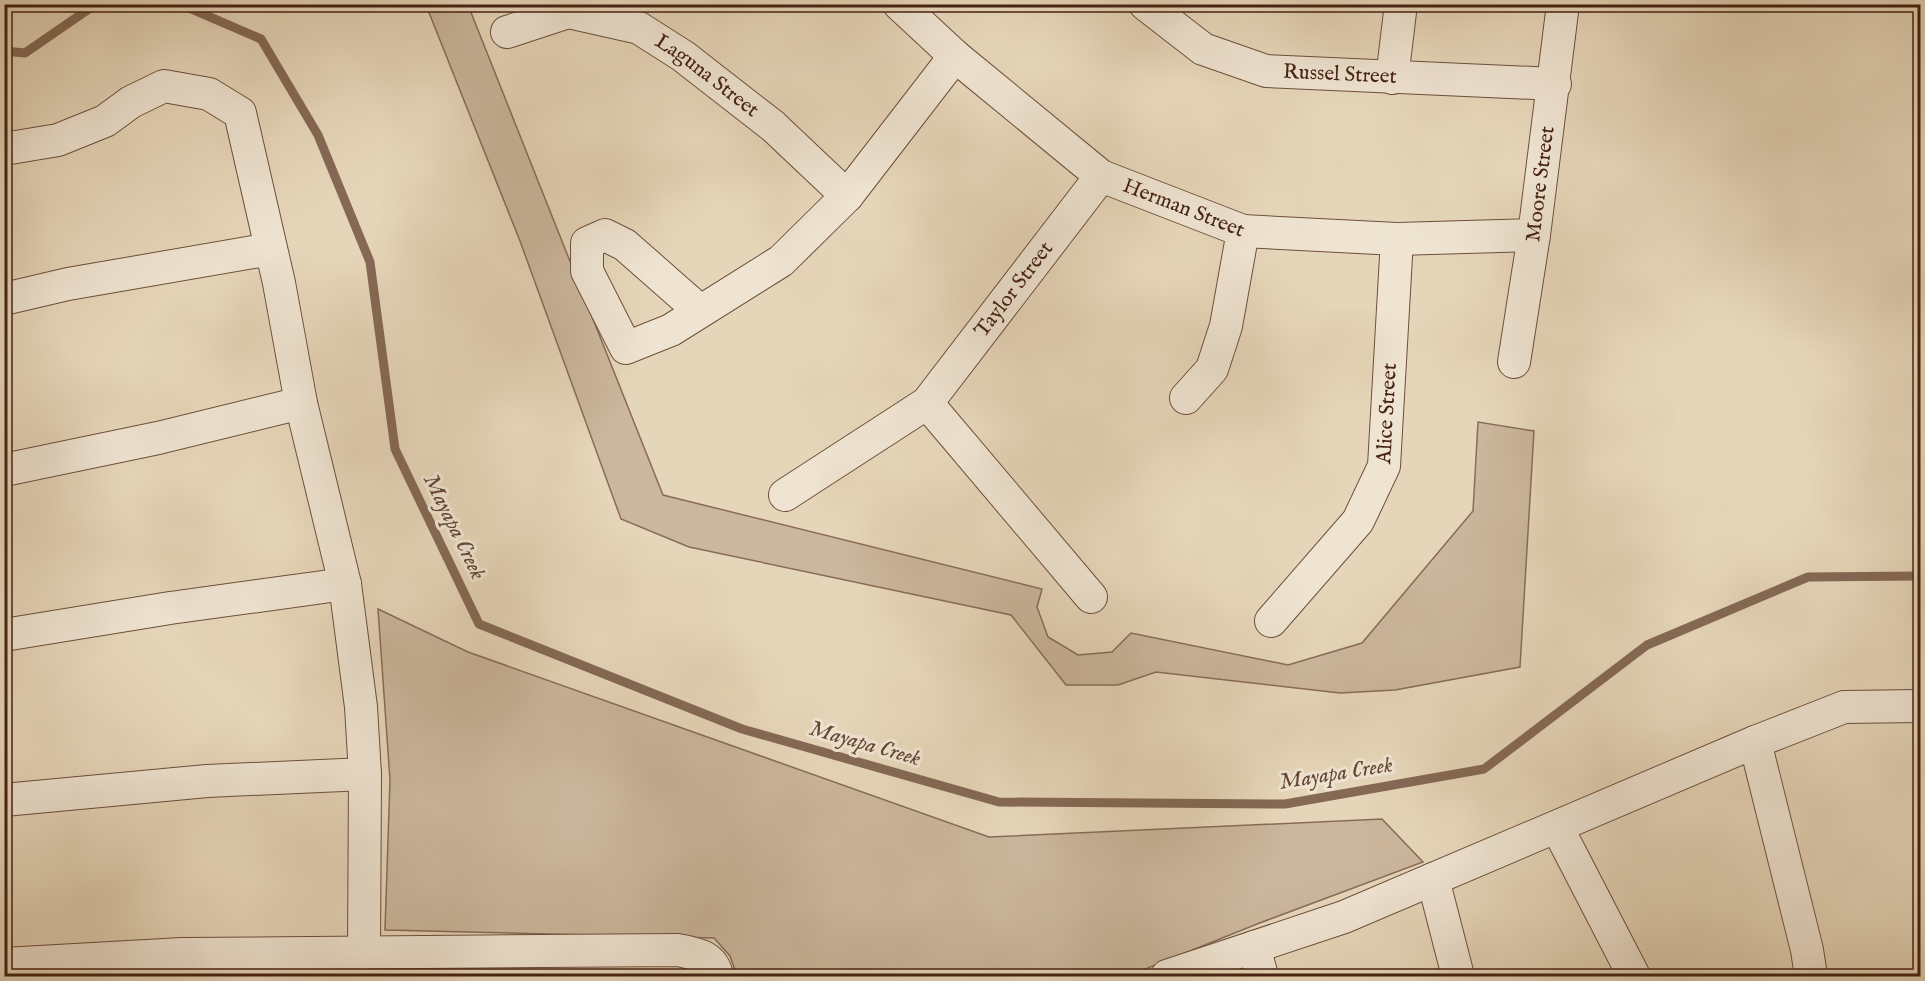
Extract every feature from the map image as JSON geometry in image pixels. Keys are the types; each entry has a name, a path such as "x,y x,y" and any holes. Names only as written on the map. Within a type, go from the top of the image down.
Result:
{"street":[{"name":"Herman Street","path":"899,4 955,56 1101,176 1243,231 1396,239 1534,235"},
{"name":"Russel Street","path":"1145,4 1203,49 1266,72 1555,84"},
{"path":"1392,78 1401,4"},
{"name":"Moore Street","path":"1514,362 1555,84 1563,4"},
{"name":"Laguna Street","path":"507,32 568,12 639,28 683,56 773,126 847,196"},
{"path":"700,311 781,261 847,196 955,56"},
{"path":"4,149 58,140 105,121 131,102 164,86 209,93 240,113 279,283 301,403 345,584 361,707 365,774 364,953"},
{"name":"Taylor Street","path":"784,495 927,403 1101,176"},
{"path":"1186,398 1212,369 1226,326 1243,231"},
{"name":"Alice Street","path":"1270,621 1358,521 1384,466 1396,239"},
{"path":"4,299 68,284 271,249"},
{"path":"4,470 158,438 301,403"},
{"path":"927,403 1091,597"},
{"path":"4,635 170,608 345,584"},
{"path":"1167,976 1344,917 1755,742 1844,707 1920,706"},
{"path":"1755,742 1807,950 1811,976"},
{"path":"4,800 207,781 365,774"},
{"path":"1557,827 1634,976"},
{"path":"1433,879 1458,976"},
{"path":"1254,947 1262,976"},
{"path":"4,964 184,965 364,953 678,950 702,955 715,967 717,976"}],"shaded area":[{"path":"426,5 468,5 663,495 1042,589 1037,607 1048,637 1078,655 1112,652 1131,633 1288,665 1362,643 1473,511 1478,422 1534,431 1520,667 1395,690 1340,693 1156,672 1118,685 1066,685 1011,615 689,547 621,519 520,241"},
{"path":"378,609 468,652 989,837 1382,819 1423,862 1257,924 1128,976 737,976 730,956 714,938 385,930 390,780"}],"waterway":[{"name":"Mayapa Creek","path":"4,51 25,53 96,4"},
{"name":"Mayapa Creek","path":"180,4 261,39 318,135 370,262 395,449 479,624 742,729 999,802 1285,804 1484,769 1647,645 1808,577 1920,576"}]}
